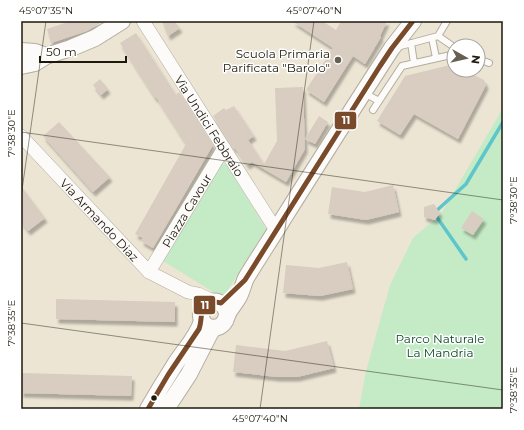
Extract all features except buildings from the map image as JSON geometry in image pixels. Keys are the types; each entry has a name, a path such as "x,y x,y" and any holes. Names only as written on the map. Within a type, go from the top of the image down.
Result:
{"street":[{"path":"21,66 35,62 46,56 95,38 122,21"},
{"name":"Via Undici Febbraio","path":"144,21 276,230"},
{"path":"148,409 174,365 200,327 245,280 364,93 388,71 392,48 413,21"},
{"path":"21,51 36,52 46,56"},
{"name":"Via Armando Diaz","path":"21,136 149,272 188,292 198,294 214,313"},
{"name":"Piazza Cavour","path":"149,272 224,148"},
{"path":"166,409 189,374 210,333 214,313"}],"lane":[{"path":"392,48 435,37 447,21"},
{"path":"435,37 446,43"},
{"path":"435,37 436,58"},
{"path":"411,43 414,63"},
{"path":"373,110 379,101 388,71 402,66 446,56"},
{"path":"364,93 379,101"}],"green space":[{"name":"Parco Naturale La Mandria","path":"503,108 503,409 359,409 366,371 390,285 413,238 441,214"},
{"path":"216,164 227,164 266,229 223,298 163,261"}],"waterway":[{"path":"466,259 434,213 466,184 503,122"}],"transit line":[{"name":"11","path":"148,409 168,375 199,329 204,305 213,302 221,303 245,280 380,66 413,21"}],"place":[{"name":"Scuola Primaria Parificata \"Barolo\"","path":"338,60"}]}
